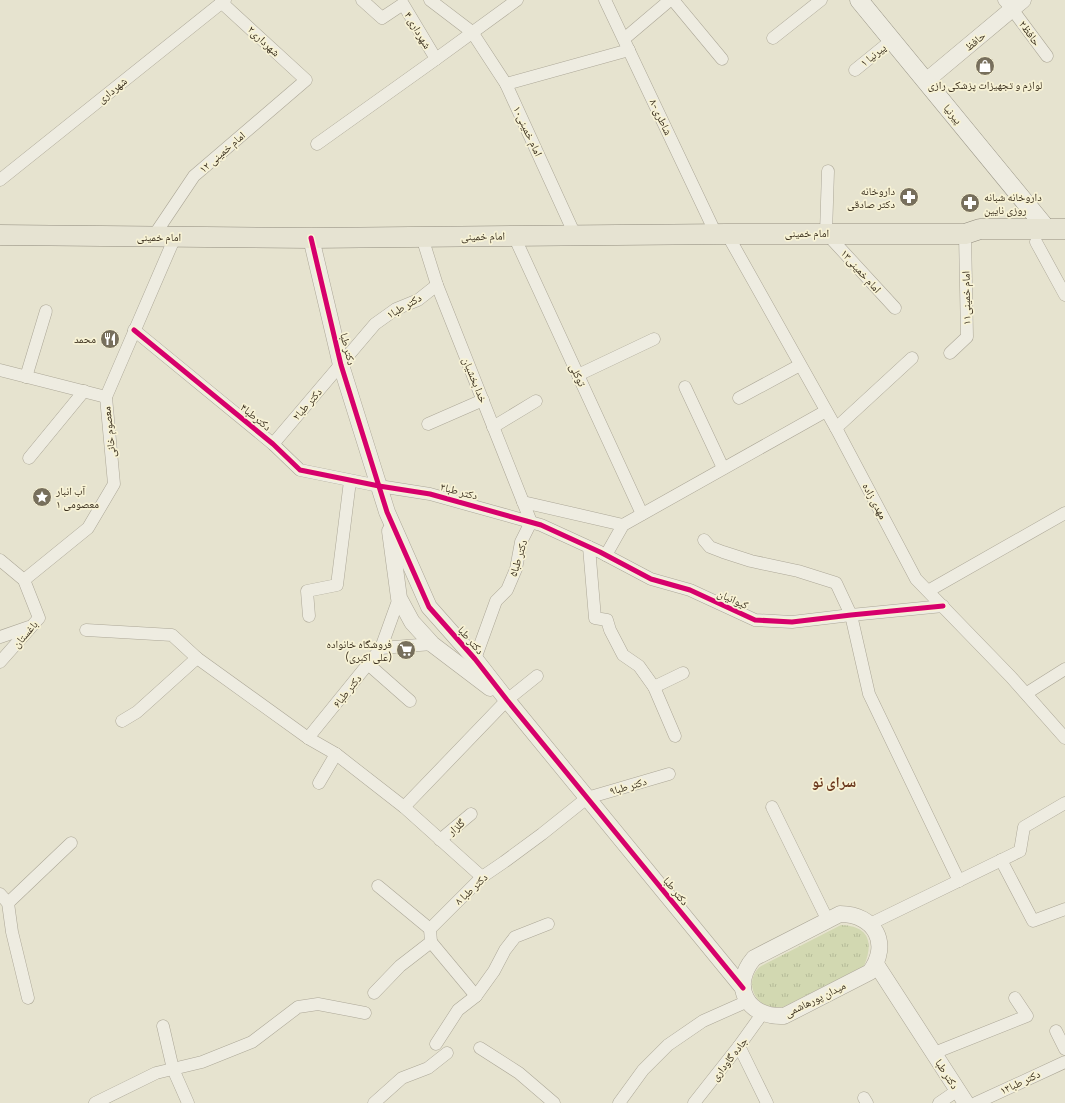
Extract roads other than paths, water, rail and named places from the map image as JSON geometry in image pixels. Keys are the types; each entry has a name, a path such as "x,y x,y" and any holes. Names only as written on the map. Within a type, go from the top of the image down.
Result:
{"main road":[{"name":"پیرنیا","path":"859,0 1049,233"},
{"name":"امام خمینی","path":"0,236 311,238 826,233 965,234 980,229 1049,233 1065,242"}],"street":[{"name":"شهرداری ۴","path":"362,0 382,18 402,4 436,59"},
{"name":"امام خمینی۱۰","path":"430,0 472,32 506,84 575,235"},
{"path":"317,144 516,0"},
{"name":"۸-شاطری","path":"606,0 629,50 721,234"},
{"path":"624,38 670,0"},
{"path":"673,0 722,59"},
{"path":"773,38 821,0"},
{"name":"شهرداری۲","path":"223,1 306,80"},
{"name":"شهرداری","path":"0,180 223,1"},
{"name":"حافظ۲","path":"1013,3 1047,56"},
{"name":"حافظ","path":"926,81 1013,3"},
{"name":"پیرنیا ۱","path":"855,70 892,40"},
{"path":"506,84 629,50"},
{"name":"امام خمینی ۱۲","path":"153,236 194,176 306,80"},
{"path":"826,233 828,171"},
{"name":"امام خمینی۱۳","path":"826,233 895,308"},
{"path":"1049,233 1065,295"},
{"name":"مهدی زاده","path":"721,234 836,428 916,579 1027,693 1065,738"},
{"name":"امام خمینی۱۱","path":"950,353 967,337 965,234"},
{"name":"خدا بخشیان","path":"422,236 437,285 531,522"},
{"name":"توکلی","path":"514,236 642,514"},
{"name":"معصوم خانی","path":"24,580 88,528 114,484 106,397 175,237"},
{"name":"دکتر طبا","path":"311,238 341,365 387,512 429,607 475,659 746,994"},
{"name":"دکتر طبا۱","path":"341,365 375,324 396,310 418,300 437,285"},
{"path":"26,377 46,311"},
{"name":"دکترطبا۴","path":"134,330 273,444 300,470 379,486"},
{"path":"578,375 654,339"},
{"path":"836,428 912,358"},
{"name":"دکتر طبا۲","path":"273,444 341,365"},
{"path":"739,398 800,365"},
{"path":"0,370 106,397"},
{"path":"685,387 723,468"},
{"path":"29,458 84,391"},
{"path":"428,424 483,400"},
{"path":"493,427 536,401"},
{"path":"606,555 623,525 826,411"},
{"path":"309,616 307,591 337,586 350,481"},
{"name":"دکتر طبا۳","path":"379,486 430,494 531,522"},
{"path":"523,502 623,525"},
{"name":"دکتر طبا","path":"387,512 399,598 412,622 432,644 507,700"},
{"path":"928,591 1065,513"},
{"name":"کیوانیان","path":"531,522 541,525 606,555 651,579 690,590 755,620 792,622 943,606"},
{"name":"دکتر طبا۵","path":"475,659 496,601 507,590 516,569 521,542 531,522"},
{"path":"704,540 710,547 723,552 751,561 798,571 836,583 851,615 869,694 959,880"},
{"path":"589,547 595,618 607,620 610,630 623,654 639,666 654,686 675,736"},
{"path":"0,560 24,580"},
{"name":"باغستان","path":"0,662 39,618 24,580"},
{"name":"دکتر طبا۶","path":"308,738 382,648 399,598"},
{"path":"412,622 429,607"},
{"path":"0,637 31,627"},
{"path":"86,630 172,635 198,658 308,738 336,754 404,807 482,877"},
{"path":"382,648 432,644"},
{"path":"122,721 137,712 198,658"},
{"path":"368,664 410,701"},
{"path":"1027,693 1065,669"},
{"path":"654,686 683,673"},
{"path":"404,807 507,700 537,676"},
{"path":"319,783 336,754"},
{"name":"دکتر طبا۹","path":"587,798 669,774"},
{"name":"دکتر طبا ۸","path":"430,929 482,877 510,858 587,798"},
{"path":"870,924 1020,851 1024,827 1065,803"},
{"path":"772,807 828,921"},
{"name":"گلزار","path":"440,840 471,814"},
{"path":"28,998 4,898 71,843"},
{"path":"1001,860 1033,921 1065,909"},
{"path":"378,886 430,929 431,942 476,996"},
{"path":"762,1014 753,1007 746,994 743,977 747,966 754,958 840,914 851,914 861,917 870,924 876,932 880,943 880,953 876,964"},
{"path":"436,1044 458,1010 476,996 494,971 505,950 515,937 548,924"},
{"path":"374,993 400,966 431,942"},
{"name":"دکتر طبا","path":"876,964 962,1096"},
{"name":"میدان پورهاشمی","path":"762,1014 784,1016 870,972 876,964"},
{"path":"619,1103 643,1070 668,1045 746,994"},
{"path":"934,1053 1027,1016 1015,998"},
{"path":"95,1103 156,1073 202,1062 252,1042 298,1008 318,1004 365,1014"},
{"name":"جاده گاوداری","path":"694,1103 762,1014"},
{"path":"163,1026 173,1069 188,1103"},
{"path":"1056,1031 1065,1048"},
{"path":"739,1046 767,1103"},
{"path":"480,1048 519,1074 554,1103"},
{"path":"374,1103 402,1078 428,1068 447,1052"},
{"name":"دکتر طبا۱۳","path":"976,1103 1065,1062"},
{"path":"939,1103 962,1096"}],"place":[{"name":"لوازم و تجهیزات پزشکی رازی","path":"985,66"},
{"name":"داروخانه دکتر صادقی","path":"909,197"},
{"name":"داروخانه شبانه روزی نایین","path":"970,203"},
{"name":"محمد","path":"110,339"},
{"name":"آب انبار معصومی ۱","path":"42,497"},
{"name":"فروشگاه خانواده (علی اکبری)","path":"406,650"}],"district":[{"name":"سرای نو","path":"834,782"}]}
